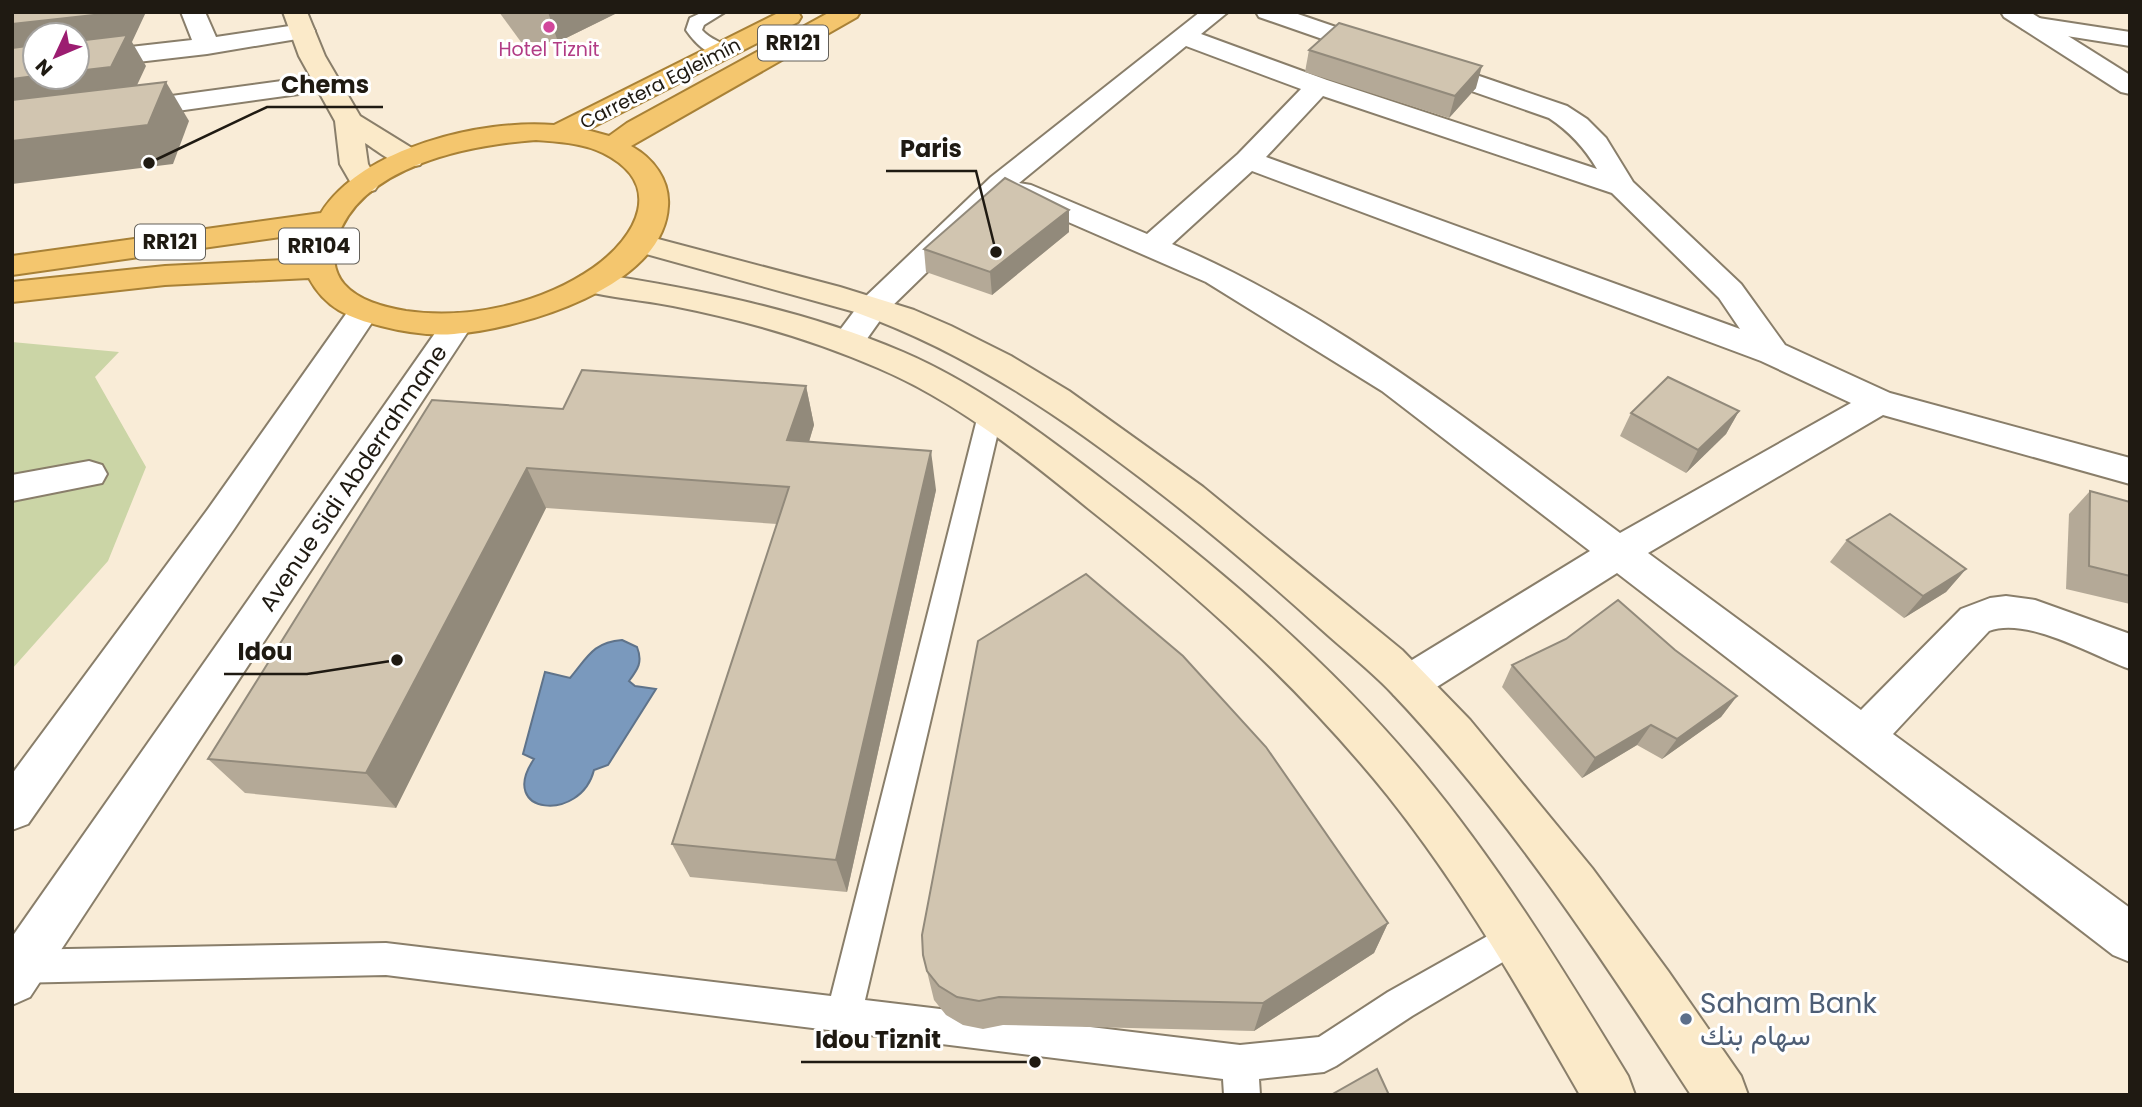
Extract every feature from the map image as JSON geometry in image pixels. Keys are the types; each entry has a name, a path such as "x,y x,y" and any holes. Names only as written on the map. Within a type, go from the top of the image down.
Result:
{"highway":[{"name":"Carretera Egleimín","path":"560,133 797,12"},
{"name":"Carretera Egleimín","path":"613,146 637,129 848,12"},
{"name":"RR104","path":"523,133 560,133 613,146 642,167 651,180 656,194 655,210 649,226 639,243 618,264 592,283 552,302 506,316 458,323 407,322 364,312 334,292 318,268 319,245 329,221 365,184 434,149 485,137 523,133"},
{"name":"RR121","path":"12,266 329,221"},
{"name":"RR121","path":"12,292 156,275 266,268 318,268"}],"main road":[{"path":"299,22 326,83 349,121 354,164 365,184"},
{"path":"349,121 410,159"},
{"path":"639,243 679,256 874,305 994,360 1068,404 1247,539 1409,683 1480,764 1572,881 1722,1095"},
{"path":"592,283 661,293 848,342 936,382 990,415 1177,559 1284,653 1341,711 1405,784 1516,936 1609,1095"}],"street":[{"path":"193,12 207,46"},
{"path":"848,342 874,305 1001,183 1216,12"},
{"path":"1268,12 1558,112 1577,125 1595,144 1622,187 1730,291 1773,353"},
{"path":"2023,18 2130,39"},
{"path":"2023,18 2130,86"},
{"path":"91,59 207,46 299,22"},
{"path":"1183,36 1318,86 1622,187"},
{"path":"104,112 221,99 326,83"},
{"path":"1152,246 1248,160 1318,86"},
{"path":"1248,160 1773,353 1879,402 2130,471"},
{"path":"1001,183 1217,275 1394,383 2130,938"},
{"path":"12,810 364,312"},
{"name":"Avenue Sidi Abderrahmane","path":"15,971 458,323"},
{"path":"1409,683 1619,552 1879,402"},
{"path":"12,488 89,474"},
{"path":"1863,737 1975,620 1992,613 2006,612 2034,617 2130,652"}],"lane":[{"path":"717,12 696,22 694,30 702,41 722,51"},
{"path":"844,1014 990,415"},
{"path":"15,971 386,959 844,1014 1241,1079 1324,1054 1401,1004 1516,936"}],"green space":[{"path":"12,342 119,352 95,377 146,467 108,561 12,669"}],"water":[{"path":"622,640 637,647 640,657 637,669 629,681 635,686 656,689 608,765 594,770 586,787 574,799 559,805 545,805 533,801 526,792 525,778 534,759 523,754 545,672 570,678 597,648"}],"building":[{"path":"12,12 113,12 21,21 12,24"},
{"path":"1339,23 1482,66 1455,96 1309,50"},
{"path":"127,35 111,67 91,69 91,39"},
{"path":"21,47 21,78 12,79 12,48"},
{"path":"166,82 148,125 12,141 12,100"},
{"path":"1005,178 1069,210 990,272 924,249"},
{"path":"582,370 806,386 787,440 931,451 836,860 672,844 789,487 527,468 366,773 208,759 432,400 563,409"},
{"path":"1668,377 1739,411 1698,450 1631,413"},
{"path":"2090,491 2130,502 2130,576 2089,566"},
{"path":"1890,514 1966,569 1923,596 1847,540"},
{"path":"1086,574 1183,656 1266,747 1388,923 1263,1003 999,997 979,1001 957,997 939,986 927,971 922,935 978,641"},
{"path":"1618,600 1675,650 1737,696 1677,739 1651,725 1595,758 1512,665 1566,639"},
{"path":"1377,1069 1389,1095 1331,1095"}],"place":[{"name":"Hotel Tiznit","path":"549,27"},
{"name":"Chems","path":"149,163"},
{"name":"Paris","path":"996,252"},
{"name":"Idou","path":"397,660"},
{"name":"Saham Bank سهام بنك","path":"1686,1019"},
{"name":"Idou Tiznit","path":"1035,1062"}]}
